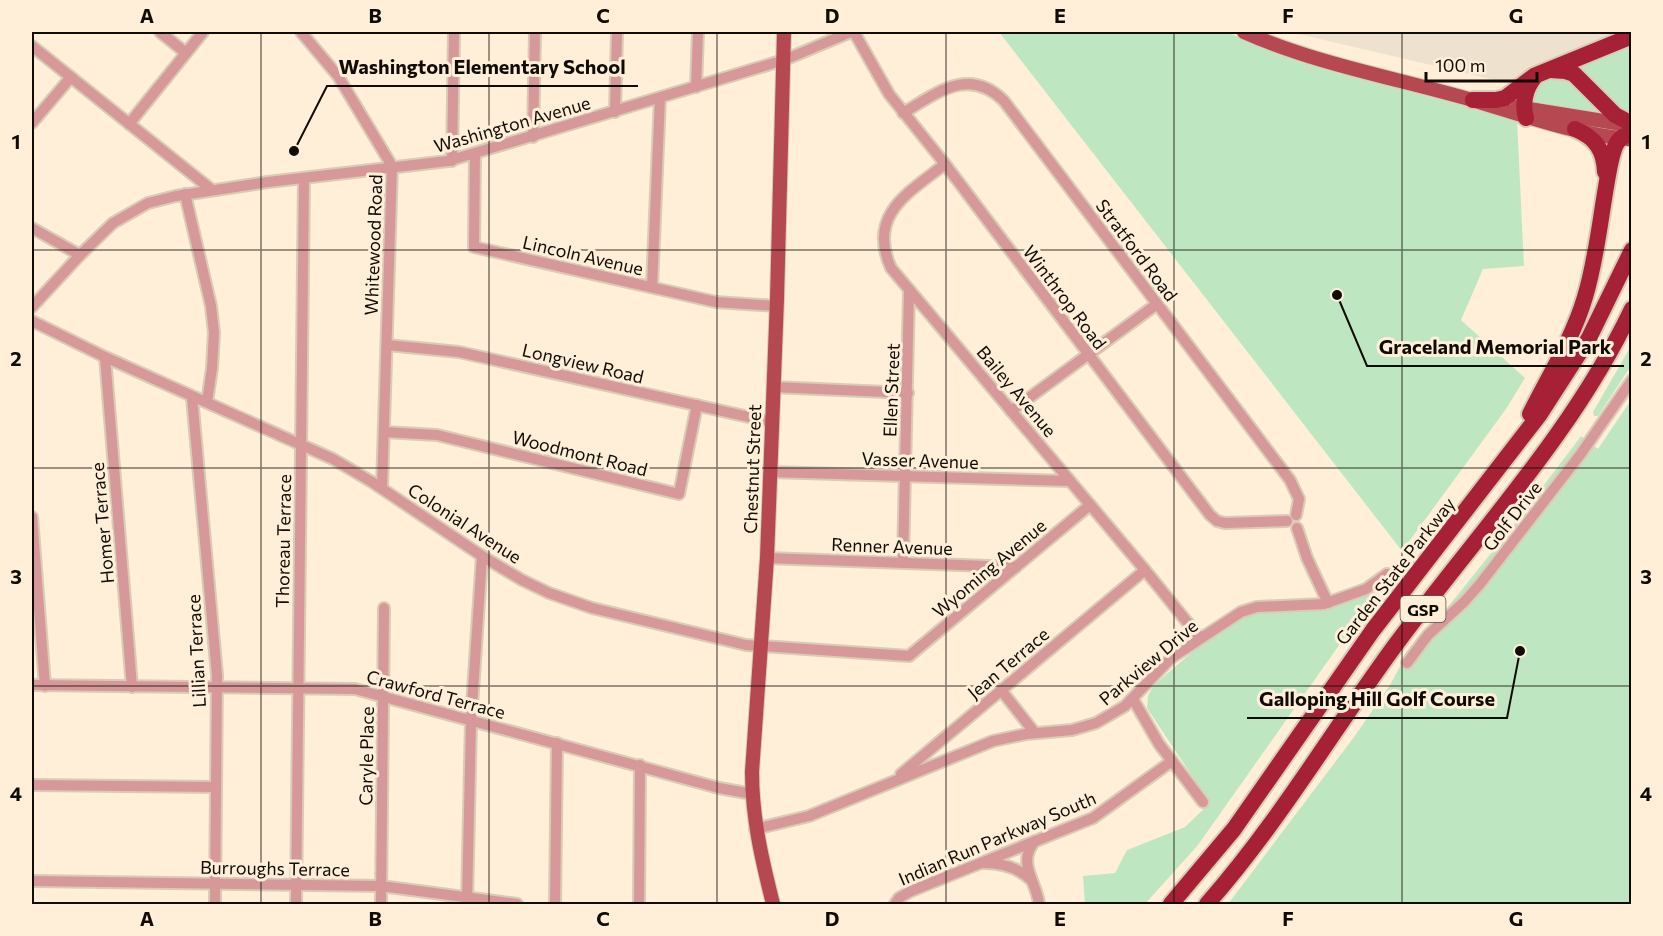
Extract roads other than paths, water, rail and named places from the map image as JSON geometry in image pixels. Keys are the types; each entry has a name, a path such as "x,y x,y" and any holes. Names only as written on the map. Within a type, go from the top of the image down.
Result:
{"highway":[{"path":"1473,100 1505,98 1543,72 1632,36"},
{"path":"1494,474 1523,426 1581,311 1593,265 1613,150 1629,132 1616,115 1574,74 1565,71 1543,72 1529,86 1525,113"},
{"path":"1575,129 1592,138 1600,149 1605,168 1604,195"},
{"name":"Garden State Parkway","path":"1172,903 1243,817 1361,646 1540,414 1574,364 1604,311 1632,250"},
{"name":"GSP","path":"1207,904 1265,832 1410,626 1559,434 1593,383 1632,309"}],"main road":[{"name":"Chestnut Street","path":"773,904 755,829 752,761 767,558 777,306 784,32"},
{"path":"1244,32 1315,58 1473,100 1525,113 1629,132"},
{"path":"1525,113 1575,129 1629,132"}],"street":[{"path":"160,32 186,53"},
{"path":"129,124 203,32"},
{"name":"Whitewood Road","path":"301,32 338,76 392,168 382,488"},
{"path":"452,160 454,32"},
{"path":"533,137 535,32"},
{"path":"615,112 617,32"},
{"path":"696,87 698,32"},
{"name":"Washington Avenue","path":"32,307 113,223 148,203 212,190 452,160 784,60 853,32"},
{"name":"Winthrop Road","path":"853,32 889,94 903,113 945,164 1214,519 1226,523 1292,518"},
{"path":"32,46 212,190"},
{"path":"32,123 71,78"},
{"name":"Stratford Road","path":"903,113 955,85 975,84 984,86 997,94 1290,480 1299,499 1292,518 1301,522 1297,528 1307,558 1328,603"},
{"path":"652,287 660,98"},
{"name":"Lincoln Avenue","path":"475,154 474,247 716,302 777,306"},
{"name":"Bailey Avenue","path":"945,164 897,203 886,223 883,240 886,257 894,273 1200,638"},
{"name":"Thoreau Terrace","path":"296,904 304,178"},
{"path":"185,194 211,306 214,333 207,402"},
{"path":"32,228 80,255"},
{"name":"Ellen Street","path":"903,562 909,291"},
{"path":"1011,411 1156,304"},
{"name":"Colonial Avenue","path":"32,321 192,397 333,459 382,488 482,556 540,589 592,608 736,642 909,657"},
{"name":"Longview Road","path":"387,345 459,352 771,422"},
{"name":"Homer Terrace","path":"105,357 132,687"},
{"name":"Golf Drive","path":"1407,663 1428,635 1480,584 1580,454 1632,380"},
{"path":"773,387 908,393"},
{"name":"Lillian Terrace","path":"192,397 217,688 215,904"},
{"name":"Woodmont Road","path":"384,432 437,435 679,494 697,405"},
{"name":"Vasser Avenue","path":"770,472 1070,481"},
{"name":"Wyoming Avenue","path":"909,657 1090,505"},
{"path":"32,517 45,686"},
{"path":"467,901 471,721 482,556"},
{"name":"Renner Avenue","path":"767,558 1016,567"},
{"name":"Jean Terrace","path":"892,781 1145,570"},
{"name":"Parkview Drive","path":"755,829 809,816 985,744 1010,737 1065,731 1090,725 1114,714 1133,699 1159,669 1234,615 1252,608 1328,603 1366,589 1387,574"},
{"name":"Caryle Place","path":"381,904 384,608"},
{"name":"Crawford Terrace","path":"32,685 353,689 719,788 752,794"},
{"path":"1001,690 1035,733"},
{"path":"1133,699 1159,744 1203,802"},
{"path":"555,904 557,743"},
{"name":"Indian Run Parkway South","path":"895,904 899,898 910,891 1099,815 1172,761"},
{"path":"639,904 640,765"},
{"path":"32,785 216,787"},
{"path":"1035,841 1027,856 1027,866 1039,904"},
{"path":"976,864 990,863 1007,866 1018,870 1030,879"},
{"name":"Burroughs Terrace","path":"32,881 381,886 467,901 517,904"}],"place":[{"name":"Washington Elementary School","path":"294,151"},
{"name":"Graceland Memorial Park","path":"1337,295"},
{"name":"Galloping Hill Golf Course","path":"1520,651"}]}
